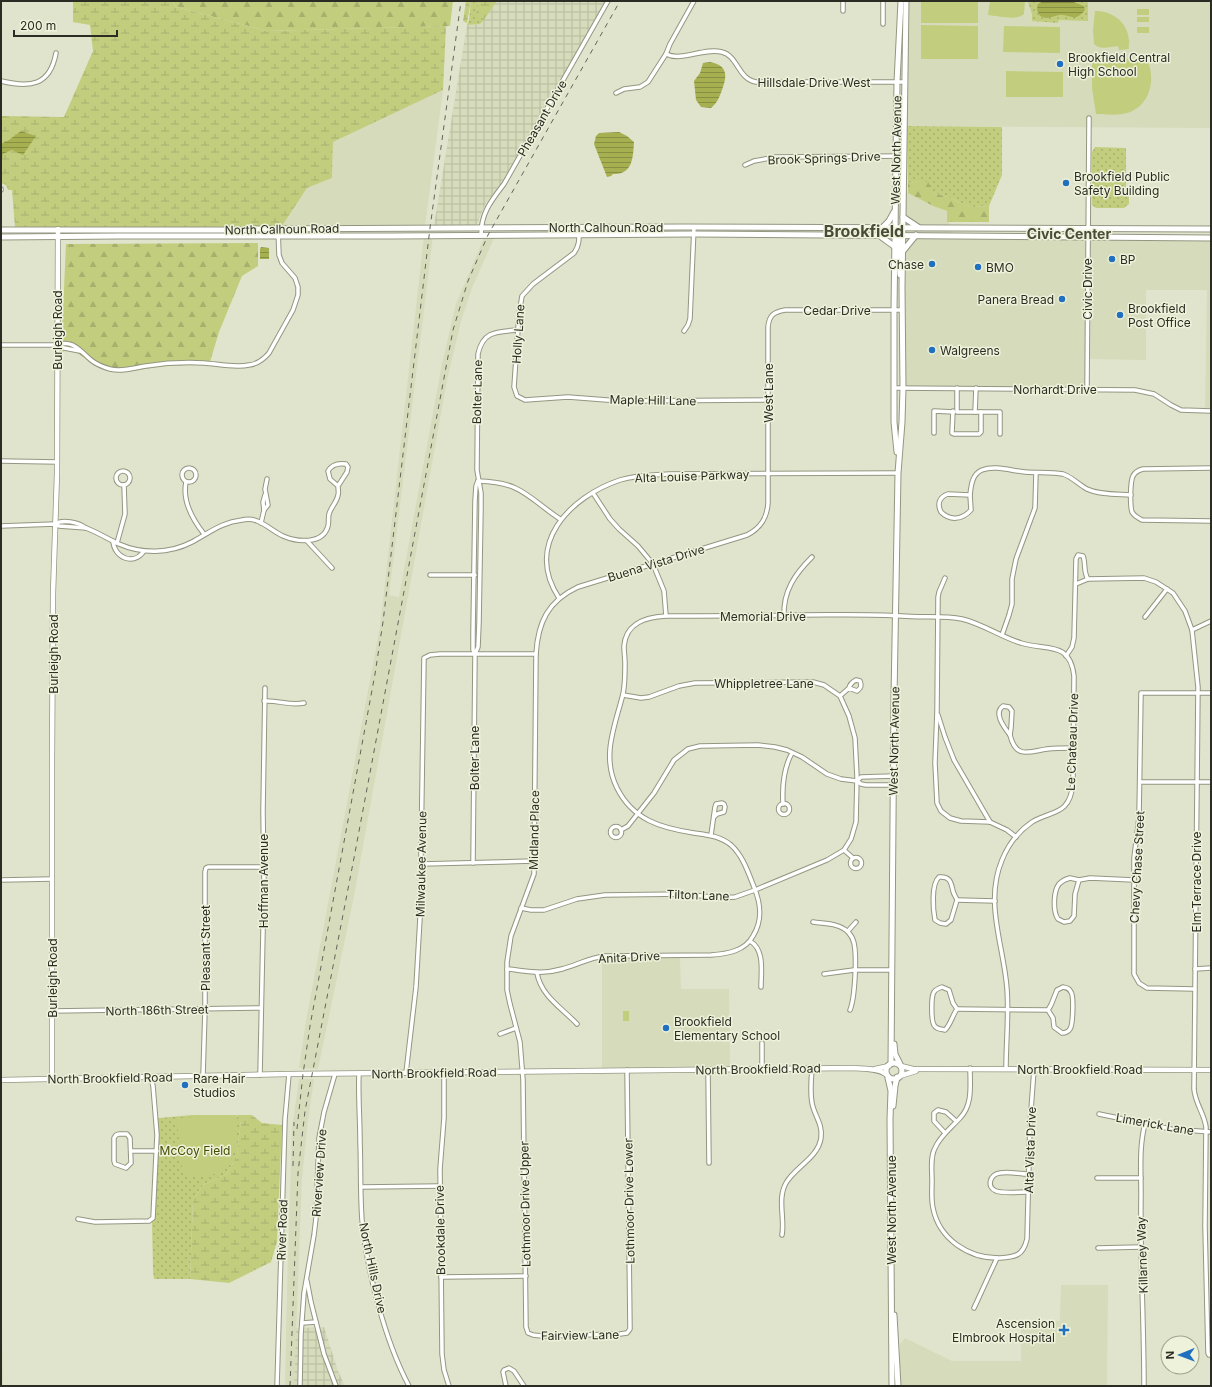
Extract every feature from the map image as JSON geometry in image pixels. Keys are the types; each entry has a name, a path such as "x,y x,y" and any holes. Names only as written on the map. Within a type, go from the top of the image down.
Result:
{"main road":[{"name":"West North Avenue","path":"900,1065 895,1050 892,1014 892,970 898,470 903,388 903,251 899,235 895,227 897,82 901,1"},
{"name":"West North Avenue","path":"898,470 894,422 895,247 903,228 906,1"},
{"path":"883,227 895,211"},
{"path":"903,217 918,228"},
{"name":"North Calhoun Road","path":"1,230 895,227 1211,230"},
{"name":"North Calhoun Road","path":"1,237 234,235 878,234 1211,238"},
{"path":"878,234 895,247"},
{"path":"899,235 899,266 902,288"},
{"path":"903,251 916,235"},
{"name":"West North Avenue","path":"890,1065 892,1056 890,1030 892,1014"},
{"path":"897,1063 900,1065 902,1072 898,1077 894,1079 887,1077 886,1071 890,1065 897,1063"},
{"name":"West North Avenue","path":"887,1077 891,1088 892,1386"},
{"name":"West North Avenue","path":"890,1129 895,1083 898,1077"},
{"name":"West North Avenue","path":"891,1291 894,1306 898,1386"}],"street":[{"name":"Pheasant Drive","path":"481,235 484,214 489,204 504,184 608,1"},
{"path":"616,93 624,89 645,85 651,78 666,54 694,1"},
{"path":"843,1 843,12"},
{"path":"883,1 883,24"},
{"name":"Hillsdale Drive West","path":"666,54 677,56 704,51 725,52 733,59 748,79 756,82 905,82"},
{"path":"1,81 23,85 32,84 41,80 52,68 56,53"},
{"name":"Civic Drive","path":"1087,389 1089,118"},
{"name":"Brook Springs Drive","path":"745,165 754,161 776,157 904,156"},
{"path":"684,330 690,319 694,227"},
{"name":"Holly Lane","path":"538,399 523,399 517,396 514,390 520,301 522,296 533,284 574,253 578,248 579,228"},
{"path":"1,345 69,344 75,346 97,364 115,370 194,362 244,366 255,364 269,353 293,310 298,295 298,287 294,278 282,263 279,255 278,229"},
{"name":"Burleigh Road","path":"52,1079 52,766 57,462 58,230"},
{"name":"Cedar Drive","path":"773,314 785,310 902,310"},
{"name":"West Lane","path":"768,473 768,327 769,319 773,314"},
{"name":"Bolter Lane","path":"475,654 478,647 480,575 481,493 477,470 476,427 477,368 479,350 484,341 493,333 498,331 518,330"},
{"name":"Norhardt Drive","path":"894,388 1135,390 1146,391 1154,394 1181,410 1211,411"},
{"path":"957,388 952,433 979,434 981,412"},
{"path":"975,412 976,388"},
{"name":"Maple Hill Lane","path":"538,399 568,397 620,401 768,400"},
{"path":"934,433 934,412 985,411 1000,412 1000,434"},
{"path":"1,461 57,462"},
{"path":"1,526 70,522 83,525 86,528 132,549 156,551 174,549 192,542 217,526 236,520 250,519 261,523 287,538 307,541 316,539 326,531 329,514 339,495 338,486 347,472 348,467 346,464 330,467 328,471 330,479 338,486"},
{"path":"186,482 195,480 196,472 192,469 188,468 182,472 183,479 186,482 185,491 189,509 196,524 204,534"},
{"path":"1211,468 1143,469 1137,471 1133,476 1131,494 1133,512 1142,520 1211,521"},
{"path":"970,494 954,494 944,496 940,500 939,504 941,512 948,517 959,518 966,516 971,510 970,494 973,479 976,474 982,470 998,469 1063,474 1069,476 1088,489 1097,492 1131,494"},
{"name":"Alta Louise Parkway","path":"559,598 548,575 546,557 550,539 560,519 580,501 613,483 638,476 898,470"},
{"path":"122,471 126,472 130,477 130,481 124,485 116,481 118,474 122,471"},
{"name":"Buena Vista Drive","path":"536,654 540,625 559,598 571,590 584,584 740,538 754,532 762,522 767,511 768,473"},
{"path":"1002,635 1010,615 1012,604 1013,573 1016,559 1035,508 1036,473"},
{"path":"261,523 264,510 268,505 265,495 267,479"},
{"path":"478,481 502,483 520,489 560,519"},
{"name":"Bolter Lane","path":"473,863 475,654 473,643 475,496 478,481"},
{"path":"124,485 125,514 119,537 115,542 116,552 123,558 128,559 138,558 144,551"},
{"path":"593,493 619,530 638,546 653,564 664,591 666,616"},
{"path":"307,541 332,568"},
{"path":"896,616 937,617 965,620 1014,641 1024,644 1054,648 1066,656 1072,647 1074,638 1076,559 1078,555 1083,556 1084,558 1085,574 1088,579"},
{"path":"784,616 785,600 790,584 800,569 812,557"},
{"path":"430,575 480,575"},
{"path":"946,578 938,592 937,617 935,792 938,808 945,815 955,820 990,822 1016,836"},
{"path":"1076,584 1088,579 1149,579 1174,593 1180,602 1192,630 1211,622"},
{"path":"1145,617 1167,589"},
{"name":"Memorial Drive","path":"623,695 625,675 624,644 632,628 644,619 666,616 896,616"},
{"name":"Elm Terrace Drive","path":"1192,630 1198,694 1194,1094 1204,1119 1206,1132 1205,1220 1210,1355"},
{"path":"475,654 536,654"},
{"name":"Milwaukee Avenue","path":"406,1073 418,961 422,864 423,661 426,656 475,654"},
{"name":"Midland Place","path":"522,1071 520,1042 507,990 507,969 508,950 511,936 533,878 536,654"},
{"name":"Le Chateau Drive","path":"1006,1069 1006,973 997,933 995,901 996,882 1002,860 1016,836 1033,822 1058,812 1071,794 1073,784 1074,676 1072,666 1066,656"},
{"name":"Whippletree Lane","path":"623,695 641,698 649,697 679,686 695,683 807,682 820,683 840,696"},
{"name":"Hoffman Avenue","path":"260,1075 265,688"},
{"path":"849,688 840,696 850,716 856,738 856,822 851,839 844,850 853,858"},
{"name":"Chevy Chase Street","path":"1194,990 1150,989 1142,986 1136,980 1133,964 1134,858 1139,817 1141,693 1198,694"},
{"path":"1198,694 1211,693"},
{"path":"623,695 610,740 609,755 611,770 622,796 638,813 664,828 711,835 725,841 739,854 748,871 760,907 757,928 750,941 758,948 759,951 761,960 761,987"},
{"path":"264,701 277,701 291,705 304,703"},
{"path":"1010,735 999,714 999,710 1003,706 1009,707 1012,711 1010,735 1011,742 1016,749 1024,753 1049,749 1073,748"},
{"path":"937,711 954,760 990,822"},
{"path":"621,830 628,826 658,787 674,760 688,749 707,746 775,746 802,757 830,775 841,779 857,781 866,785 894,785"},
{"path":"783,804 783,780 785,767 792,753"},
{"path":"857,781 861,777 894,776"},
{"path":"1140,782 1211,782"},
{"path":"711,835 714,817"},
{"name":"Tilton Lane","path":"521,908 544,910 577,899 605,895 685,894 724,898 740,896 827,860 844,850"},
{"path":"422,864 534,861"},
{"name":"Pleasant Street","path":"202,1076 205,1010 204,877 206,868 263,867"},
{"path":"944,877 949,879 952,883 957,900 951,920 946,924 943,924 935,920 934,887 938,878 944,877"},
{"path":"1079,880 1075,894 1074,916 1070,921 1060,921 1058,920 1056,914 1057,888 1060,883 1066,879 1075,878 1079,880 1090,878 1134,880"},
{"path":"1,880 52,879"},
{"path":"957,900 995,901"},
{"path":"813,922 839,926 848,931 854,942 853,999 850,1010"},
{"path":"848,931 856,922"},
{"name":"Anita Drive","path":"507,969 537,973 564,969 593,958 604,956 720,955 735,951 750,941"},
{"path":"1195,969 1211,968"},
{"path":"824,974 854,970 892,970"},
{"path":"537,973 541,985 548,997 577,1024"},
{"path":"942,987 949,990 953,1003 957,1009 952,1016 950,1025 945,1030 938,1029 934,1026 932,1020 933,994 937,989 942,987"},
{"path":"1063,987 1070,990 1072,995 1072,1024 1070,1030 1062,1033 1056,1030 1054,1027 1053,1018 1048,1010 1057,990 1063,987"},
{"name":"North 186th Street","path":"52,1011 261,1008"},
{"path":"957,1009 1048,1010"},
{"path":"500,1034 516,1028"},
{"path":"762,1042 762,1069"},
{"name":"North Brookfield Road","path":"866,1069 880,1068 890,1065"},
{"name":"North Brookfield Road","path":"900,1065 909,1069 970,1068 1211,1070"},
{"name":"North Brookfield Road","path":"1,1080 289,1074 853,1068 882,1072 887,1077"},
{"name":"North Brookfield Road","path":"898,1077 925,1068"},
{"path":"970,1068 969,1103 964,1114 946,1133 935,1147 932,1154 932,1197 936,1218 945,1234 952,1242 972,1253 997,1258 974,1308"},
{"path":"782,1235 782,1200 784,1189 790,1178 815,1152 821,1137 820,1124 812,1103 812,1069"},
{"name":"Alta Vista Drive","path":"997,1258 1014,1256 1021,1252 1025,1247 1034,1069"},
{"name":"Lothmoor Drive Lower","path":"627,1070 629,1331"},
{"path":"708,1070 709,1163"},
{"name":"Lothmoor Drive Upper","path":"522,1071 526,1326 530,1335"},
{"name":"Brookdale Drive","path":"444,1073 444,1118 440,1153 441,1277 443,1363 448,1386"},
{"name":"River Road","path":"276,1386 285,1119 289,1074"},
{"name":"Riverview Drive","path":"300,1386 304,1293 316,1218 319,1138 324,1112 335,1074"},
{"name":"North Hills Drive","path":"359,1074 361,1187 364,1235 376,1294 391,1345 409,1386"},
{"path":"78,1220 95,1222 152,1220 154,1215 154,1184 157,1151 155,1103 151,1078"},
{"path":"946,1133 934,1121 934,1113 938,1110 944,1110 956,1121"},
{"name":"Limerick Lane","path":"1099,1114 1171,1129 1211,1132"},
{"name":"Killarney Way","path":"1144,1386 1141,1178 1142,1144 1145,1124"},
{"path":"127,1134 129,1136 130,1151 131,1163 129,1166 123,1168 115,1164 114,1138 116,1135 127,1134"},
{"path":"130,1151 157,1151"},
{"path":"1028,1174 999,1173 993,1176 990,1180 991,1186 994,1190 1000,1192 1028,1192"},
{"path":"1097,1178 1141,1178"},
{"path":"361,1187 440,1186"},
{"path":"1098,1248 1141,1247"},
{"name":"Riverview Drive","path":"307,1272 308,1291 324,1354 336,1386"},
{"path":"441,1277 526,1276"},
{"path":"302,1323 316,1322"},
{"name":"Fairview Lane","path":"530,1335 620,1334 627,1333 629,1331"},
{"path":"506,1386 503,1372 509,1368 514,1371 524,1386"}],"shaded area":[{"path":"497,1 605,1 503,182 486,203 477,224 473,226 434,226 467,25 480,24"},
{"name":"Brookfield Central High School","path":"909,1 1211,1 1211,128 907,126"},
{"path":"1043,1 1071,1 1084,6 1085,10 1075,17 1059,15 1043,17 1040,16 1037,10 1038,4"},
{"path":"703,63 716,63 723,68 725,72 724,85 720,95 711,108 701,107 696,100 694,81 700,73"},
{"path":"443,90 425,226 282,226 307,188 332,178 333,142"},
{"path":"21,131 36,136 23,155 12,150 3,154 1,164 1,144"},
{"path":"619,132 634,142 631,164 625,172 613,174 607,177 594,144 596,136 599,133"},
{"path":"906,192 933,206 947,211 952,238 1080,239 1087,241 1087,389 903,388 903,239"},
{"path":"424,236 433,236 389,595 399,597 442,364 456,304 484,238 494,238 472,288 461,321 447,380 354,896 318,1069 299,1068 306,1021 380,627"},
{"path":"1211,238 1211,411 1205,411 1207,290 1146,290 1146,360 1090,359 1091,243 1092,240 1096,239"},
{"path":"261,247 269,248 269,259 260,259"},
{"name":"Brookfield Elementary School","path":"602,958 680,958 681,989 729,989 730,1067 602,1068"},
{"path":"299,1079 314,1079 302,1178 294,1386 285,1386 292,1129"},
{"path":"1,1267 3,1386 1,1386"},
{"name":"Ascension Elmbrook Hospital","path":"1061,1285 1108,1285 1107,1386 900,1386 900,1344 905,1338 952,1361 1021,1361 1021,1322 1060,1321"},
{"path":"324,1327 338,1371 345,1386 294,1386 296,1328"}],"green space":[{"path":"73,1 172,1 176,7 267,31 446,26 443,90 333,142 332,178 307,188 282,226 132,228 15,227 12,190 8,190 6,185 1,183 1,116 64,117 93,51 90,25 73,22"},
{"path":"172,1 453,1 450,26 267,31 176,7"},
{"path":"466,1 471,1 467,23 463,21"},
{"path":"471,1 479,1 475,21 483,21 480,24 467,25"},
{"path":"479,1 497,1 483,21 474,21"},
{"path":"921,1 978,1 978,23 921,23"},
{"path":"990,1 1025,1 1024,14 1012,18 988,15"},
{"path":"1088,1 1088,21 1059,20 1058,23 1032,21 1032,14 1028,2"},
{"path":"1137,9 1149,9 1149,15 1137,15"},
{"path":"1095,11 1101,11 1113,15 1122,22 1128,33 1129,49 1119,50 1118,46 1102,48 1094,44 1093,30"},
{"path":"1137,17 1149,17 1149,22 1137,22"},
{"path":"921,25 978,26 978,59 921,59"},
{"path":"1004,26 1060,27 1060,53 1003,52"},
{"path":"1137,27 1149,27 1149,33 1137,33"},
{"path":"1123,55 1123,58 1148,62 1151,77 1149,92 1141,105 1135,110 1115,115 1096,114 1092,88 1092,61 1096,58 1109,58 1109,56"},
{"path":"1006,71 1063,72 1063,97 1006,97"},
{"path":"907,126 1002,127 1002,175 989,206 970,207 948,197 934,193 920,181 908,183"},
{"path":"1095,147 1126,148 1126,196 1129,196 1129,204 1124,208 1096,208 1092,205 1092,152"},
{"path":"920,181 928,182 934,193 948,197 970,207 989,206 989,222 947,222 947,211 933,206 908,193 908,183"},
{"path":"258,243 258,266 242,276 219,332 209,365 164,366 119,372 106,370 96,366 72,351 64,351 61,355 66,244"},
{"path":"623,1011 629,1011 629,1021 623,1021"},
{"name":"McCoy Field","path":"192,1115 236,1115 241,1120 237,1155 227,1174 203,1185 193,1201 190,1279 154,1279 152,1222 155,1215 157,1119"},
{"path":"236,1115 252,1115 262,1123 282,1125 277,1242 271,1262 229,1283 190,1279 193,1201 203,1185 227,1174 237,1155 241,1120"},
{"path":"234,1116 237,1129 236,1142 232,1158 227,1167 223,1171 212,1175 200,1176 183,1174 177,1122 180,1118"}],"railway":[{"path":"297,1129 310,1026 375,674 383,622 430,228 461,1"},
{"path":"290,1386 298,1173 305,1111 453,330 468,281 488,235 620,1"},
{"path":"293,1166 294,1122"}],"place":[{"name":"Brookfield Central High School","path":"1060,64"},
{"name":"Brookfield Public Safety Building","path":"1066,183"},
{"name":"BP","path":"1112,259"},
{"name":"Chase","path":"932,264"},
{"name":"BMO","path":"978,267"},
{"name":"Panera Bread","path":"1062,299"},
{"name":"Brookfield Post Office","path":"1120,315"},
{"name":"Walgreens","path":"932,350"},
{"name":"Brookfield Elementary School","path":"666,1028"},
{"name":"Rare Hair Studios","path":"185,1085"},
{"name":"Ascension Elmbrook Hospital","path":"1064,1330"}],"district":[{"name":"Brookfield","path":"864,231"},
{"name":"Civic Center","path":"1069,233"}]}
